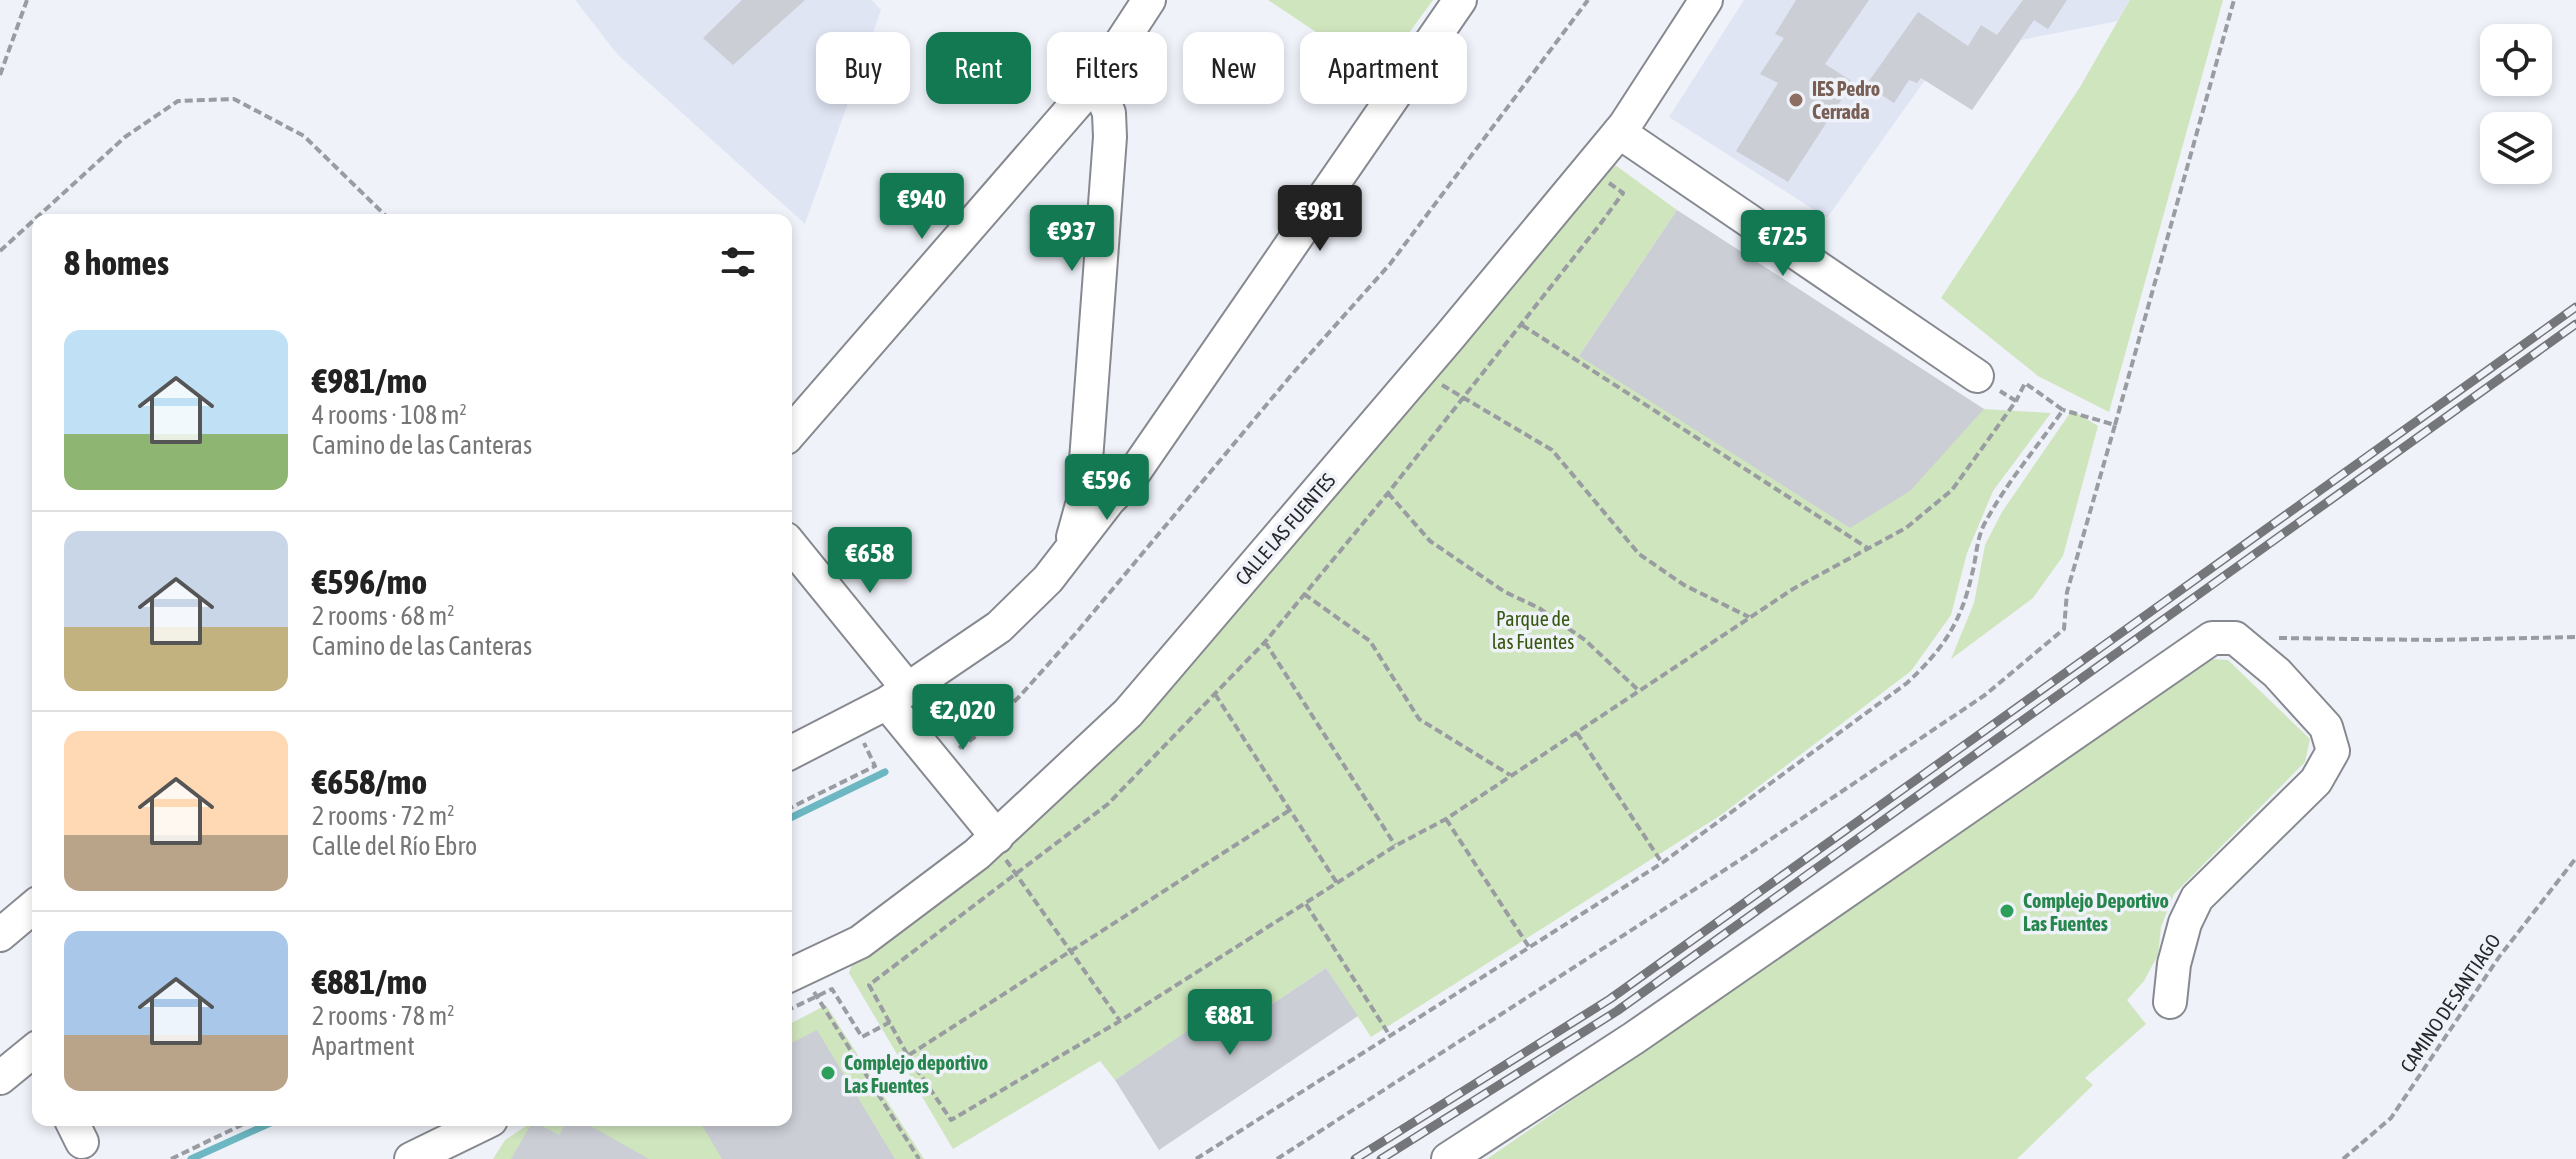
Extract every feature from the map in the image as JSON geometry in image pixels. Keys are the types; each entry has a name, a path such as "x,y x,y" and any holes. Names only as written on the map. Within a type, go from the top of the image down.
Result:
{"street":[{"path":"1128,32 1149,0"},
{"path":"792,752 898,696 999,627 1048,579 1125,482 1460,0"},
{"name":"CALLE LAS FUENTES","path":"798,981 836,953 860,942 997,837 1128,713 1619,132 1706,0"},
{"path":"792,431 1076,104"},
{"path":"1068,552 1079,521 1086,467 1110,137 1105,104"},
{"path":"1619,132 1977,376"},
{"path":"1086,467 1110,469 1125,482"},
{"path":"792,547 997,837"},
{"path":"1448,1159 1634,1038 2212,638 2235,638 2277,673 2326,727 2333,751 2316,781 2197,898 2185,923 2174,964 2170,1002"},
{"path":"3,933 32,908"},
{"path":"3,933 32,939"},
{"path":"0,1078 32,1056"},
{"path":"411,1159 479,1126"}],"path":[{"path":"0,75 27,0"},
{"path":"950,754 978,735 1019,697 1293,373 1390,264 1588,0"},
{"path":"1277,1159 1740,860 1985,695 2064,629 2067,592 2234,0"},
{"path":"41,214 125,137 178,101 234,99 304,136 384,214"},
{"path":"0,251 32,222"},
{"path":"1601,223 1388,493 1265,642 1108,804 869,985 908,1056 951,1120 1120,1021 1395,846 1446,819 1577,733 1637,689 1793,589 1906,528 1952,490 2016,401 2025,383 2063,410 2115,425"},
{"path":"1521,325 1869,549"},
{"path":"1420,371 1552,450 1639,554 1684,585 1750,618"},
{"path":"1977,376 2016,401"},
{"path":"1196,1159 1662,863 1907,683 1940,651 1962,614 1975,551 1985,523 2063,410"},
{"path":"1388,493 1430,541 1505,592 1539,608 1585,640 1637,689"},
{"path":"1304,594 1370,641 1419,719 1510,775"},
{"path":"2242,644 2265,637 2433,640 2576,637"},
{"path":"1265,642 1395,846"},
{"path":"1215,693 1337,883"},
{"path":"1577,733 1662,863"},
{"path":"792,807 875,766 862,740"},
{"path":"908,1056 1290,810"},
{"path":"1446,819 1529,947"},
{"name":"CAMINO DE SANTIAGO","path":"2343,1159 2391,1118 2499,957 2576,858"},
{"path":"1017,873 1120,1021"},
{"path":"1306,904 1390,1036"},
{"path":"798,981 817,996 919,1159"},
{"path":"792,1008 832,989 862,1037 890,1022"},
{"path":"171,1159 239,1126"},
{"path":"185,1152 190,1159"}],"shaded area":[{"path":"575,0 872,0 881,10 873,32 816,32 816,104 848,104 805,224 618,55"},
{"name":"IES Pedro Cerrada","path":"1744,0 2130,0 2118,21 2021,40 1972,110 1925,80 1827,218 1669,117"}],"green space":[{"path":"1268,0 1433,0 1410,32 1316,32"},
{"path":"2130,0 2223,0 2109,412 2038,376 1941,298 2080,87"},
{"name":"Parque de las Fuentes","path":"1600,154 1677,210 1579,356 1984,409 2051,413 1993,491 1967,553 1951,615 1911,671 1721,815 1371,1037 1326,968 1253,1017 1239,997 1115,1080 1100,1061 953,1149 849,973 860,942 1014,822"},
{"path":"2072,410 2098,426 2063,556 2033,598 1951,659 1974,603 1985,545 2002,512"},
{"name":"Complejo Deportivo Las Fuentes","path":"2211,659 2228,660 2310,739 2305,762 2174,894 2161,927 2158,955 2144,981 2127,1000 2146,1024 2085,1078 2093,1085 2017,1159 1487,1159"},
{"name":"Complejo deportivo Las Fuentes","path":"826,1005 924,1159 493,1159 505,1140 526,1126 792,1126 792,1023"}],"building":[{"path":"742,0 805,0 733,65 703,38"},
{"path":"1796,0 1869,0 1825,64 1853,82 1788,182 1736,151 1778,83 1760,74 1784,38 1775,34"},
{"path":"2023,0 2067,0 2048,29 2034,20 1972,110 1921,78 1917,83 1909,80 1894,103 1866,85 1918,12 1968,46 1981,25 1997,35"},
{"path":"1677,210 1984,409 1910,491 1850,528 1579,356"},
{"path":"1326,968 1358,1016 1159,1150 1115,1080 1239,996 1253,1017"},
{"path":"817,1030 895,1159 722,1159 703,1126 792,1126 792,1043"},
{"path":"530,1126 542,1126 559,1135 564,1126 591,1126 649,1159 511,1159"}],"waterway":[{"path":"792,817 885,772"},
{"path":"191,1159 264,1126"}],"railway":[{"path":"1355,1159 1610,999 2576,307"},
{"path":"1381,1159 1617,1011 2576,324"}],"place":[{"name":"IES Pedro Cerrada","path":"1796,100"},
{"name":"Complejo Deportivo Las Fuentes","path":"2007,911"},
{"name":"Complejo deportivo Las Fuentes","path":"828,1073"}]}
